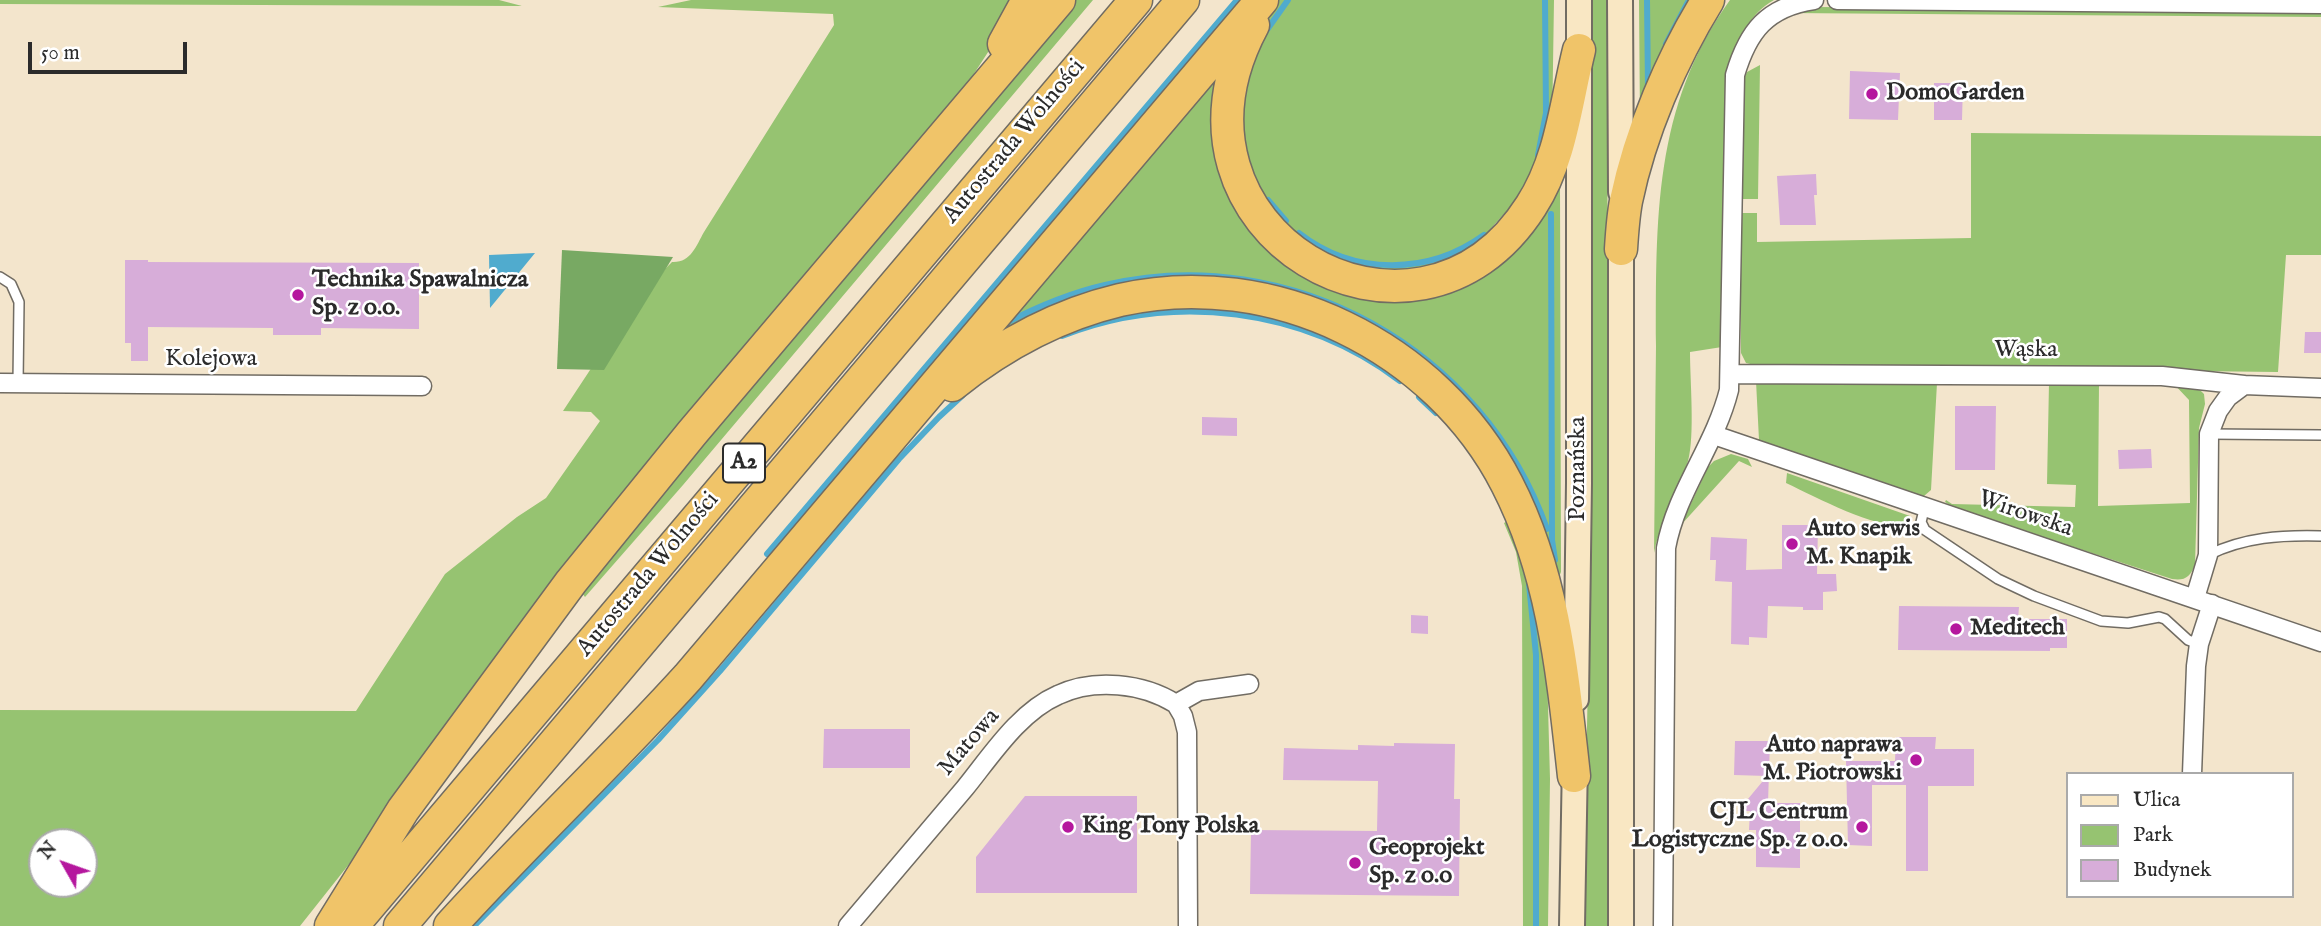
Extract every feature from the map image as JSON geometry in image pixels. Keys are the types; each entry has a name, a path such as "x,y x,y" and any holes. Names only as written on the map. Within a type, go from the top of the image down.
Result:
{"highway":[{"path":"966,109 1028,0"},
{"path":"331,926 403,810 571,582 692,433 1059,0"},
{"name":"Autostrada Wolności","path":"352,926 1136,0"},
{"name":"Autostrada Wolności","path":"400,926 1183,0"},
{"path":"450,926 641,729 1262,0"},
{"path":"1269,0 1239,55 1233,81 1227,121 1233,165 1255,213 1282,243 1319,268 1374,283 1411,285 1451,275 1479,261 1510,234 1531,207 1549,172 1563,124 1579,50"},
{"path":"1621,250 1625,204 1638,156 1672,70 1708,0"},
{"path":"895,434 958,380 1013,342 1060,319 1122,300 1192,292 1228,295 1290,306 1354,331 1384,349 1433,387 1474,431 1507,483 1531,538 1544,581 1562,666 1574,776"}],"main road":[{"name":"Poznańska","path":"1572,926 1580,483 1579,6"},
{"name":"Poznańska","path":"1620,6 1621,926"}],"street":[{"path":"1663,926 1666,548 1671,525 1725,406 1730,374 1735,75 1744,50 1766,18 1779,9 1814,0"},
{"path":"1837,0 2321,4"},
{"name":"Wąska","path":"1730,374 2170,376 2244,385 2321,388"},
{"name":"Kolejowa","path":"9,383 422,386"},
{"path":"2192,772 2193,710 2208,555 2209,434 2218,411 2228,397 2244,385"},
{"name":"Wirowska","path":"1714,435 2321,642"},
{"path":"1188,926 1187,732 1183,716 1176,704 1199,691 1249,684"},
{"name":"Matowa","path":"848,926 996,751 1041,704 1074,688 1108,685 1150,692 1176,704"}],"lane":[{"path":"0,277 10,285 19,302 9,383"},
{"path":"2209,434 2321,435"},
{"path":"1925,506 1921,522 1924,530 2012,586 2101,621 2128,623 2159,617 2165,619 2188,640 2199,644"},
{"path":"2208,555 2242,541 2269,537 2321,536"}],"green space":[{"path":"0,0 499,0 522,6 0,4"},
{"path":"691,0 1016,0 992,46 966,86 300,926 0,926 0,710 356,711 445,574 517,517 546,498 600,421 591,412 563,411 592,367 666,268 672,262 684,260 692,253 834,25 833,14 658,7"},
{"path":"1073,0 1093,0 585,597 582,593 592,575"},
{"path":"1279,0 1554,0 1552,131 1541,173 1466,256 1395,274 1340,265 1272,217 1235,129 1252,41"},
{"path":"1591,0 1607,0 1609,926 1583,926 1591,528"},
{"path":"1639,0 1698,0 1640,123"},
{"path":"1730,0 1774,0 1751,20 1729,66 1722,347 1690,352 1690,450 1654,553 1657,254 1664,166 1686,81 1705,40"},
{"path":"1817,7 2321,11 2321,17 1787,13"},
{"path":"1760,65 1758,199 1740,199 1742,83 1747,72"},
{"path":"1218,76 1214,114 1217,147 1323,280 1494,264 1515,247 1532,228 1560,183 1559,577 1556,577 1500,449 1278,293 1010,329 985,336"},
{"path":"1971,133 2321,136 2321,255 2286,255 2278,372 1759,366 1746,363 1741,353 1740,213 1757,213 1757,242 1971,238"},
{"path":"562,250 673,257 604,370 557,369"},
{"path":"1756,381 1937,383 1931,490 1924,496 1916,495 1759,440"},
{"path":"2172,382 2195,385 2204,394 2205,404 2199,428 2195,565 2186,577 2172,579 1956,509 1945,502 2075,507 2076,485 2047,484 2049,383 2099,383 2098,506 2190,503 2189,400"},
{"path":"1731,454 1748,459 1752,467 1739,461 1681,525 1708,467 1714,461"},
{"path":"1787,473 1910,516 1910,527 1880,523 1830,504 1786,483"},
{"path":"1515,517 1547,670 1550,779 1548,926 1523,926 1522,586 1516,552 1504,523"}],"water":[{"path":"535,253 490,308 489,255"}],"building":[{"path":"1850,71 1900,73 1898,120 1849,119"},
{"path":"1934,83 1963,83 1962,120 1934,120"},
{"path":"1816,174 1816,225 1780,225 1777,176"},
{"name":"Technika Spawalnicza Sp. z o.o.","path":"125,260 419,263 419,329 321,328 321,335 273,335 273,328 148,327 148,361 131,361 131,343 125,343"},
{"path":"2305,332 2321,332 2321,353 2304,353"},
{"path":"1955,406 1996,406 1995,470 1955,470"},
{"path":"1202,417 1237,418 1237,436 1202,435"},
{"path":"2151,449 2152,468 2119,469 2118,450"},
{"path":"1782,525 1818,525 1817,574 1836,574 1837,591 1823,592 1823,610 1768,606 1767,638 1749,637 1749,645 1731,644 1732,582 1715,581 1716,560 1710,560 1711,537 1747,539 1746,570 1782,569"},
{"path":"1899,606 2019,607 2018,619 2067,619 2067,648 2050,648 2050,651 1898,650"},
{"path":"1411,615 1428,616 1428,634 1411,633"},
{"path":"824,729 910,729 910,768 823,768"},
{"path":"1896,737 1936,737 1935,749 1974,749 1974,786 1928,786 1928,871 1906,871 1906,785 1872,785 1872,846 1848,845 1846,761 1895,761"},
{"path":"1735,741 1770,741 1768,803 1800,803 1800,868 1756,867 1756,830 1749,830 1750,811 1738,811 1767,776 1734,775"},
{"name":"Geoprojekt Sp. z o.o","path":"1394,743 1455,744 1454,799 1460,799 1459,896 1250,894 1251,830 1377,831 1378,781 1283,780 1284,748 1358,750 1358,745 1394,746"},
{"name":"King Tony Polska","path":"1025,796 1137,796 1137,893 976,893 976,857"}],"waterway":[{"path":"767,554 1237,0"},
{"path":"1264,34 1288,0"},
{"path":"1538,155 1546,113 1545,0"},
{"path":"1647,0 1648,88"},
{"path":"1666,44 1689,0"},
{"path":"1268,200 1286,221"},
{"path":"1551,214 1552,540 1555,560"},
{"path":"1299,233 1320,247 1343,257 1392,265 1440,258 1484,235"},
{"path":"1006,323 1054,301 1092,288 1175,276 1244,279 1310,296 1372,323 1429,362 1478,409 1518,465 1547,529"},
{"path":"1062,336 1105,322 1148,314 1193,312 1237,315 1280,323 1322,337 1362,356 1400,381"},
{"path":"474,926 658,740 720,671 899,459 963,395"},
{"path":"1419,397 1436,413"},
{"path":"1529,584 1536,655 1536,926"}],"place":[{"name":"DomoGarden","path":"1872,94"},
{"name":"Technika Spawalnicza Sp. z o.o.","path":"298,295"},
{"name":"Auto serwis M. Knapik","path":"1792,544"},
{"name":"Meditech","path":"1956,629"},
{"name":"Auto naprawa M. Piotrowski","path":"1916,760"},
{"name":"King Tony Polska","path":"1068,827"},
{"name":"CJL Centrum Logistyczne Sp. z o.o.","path":"1862,827"},
{"name":"Geoprojekt Sp. z o.o","path":"1355,863"}]}
